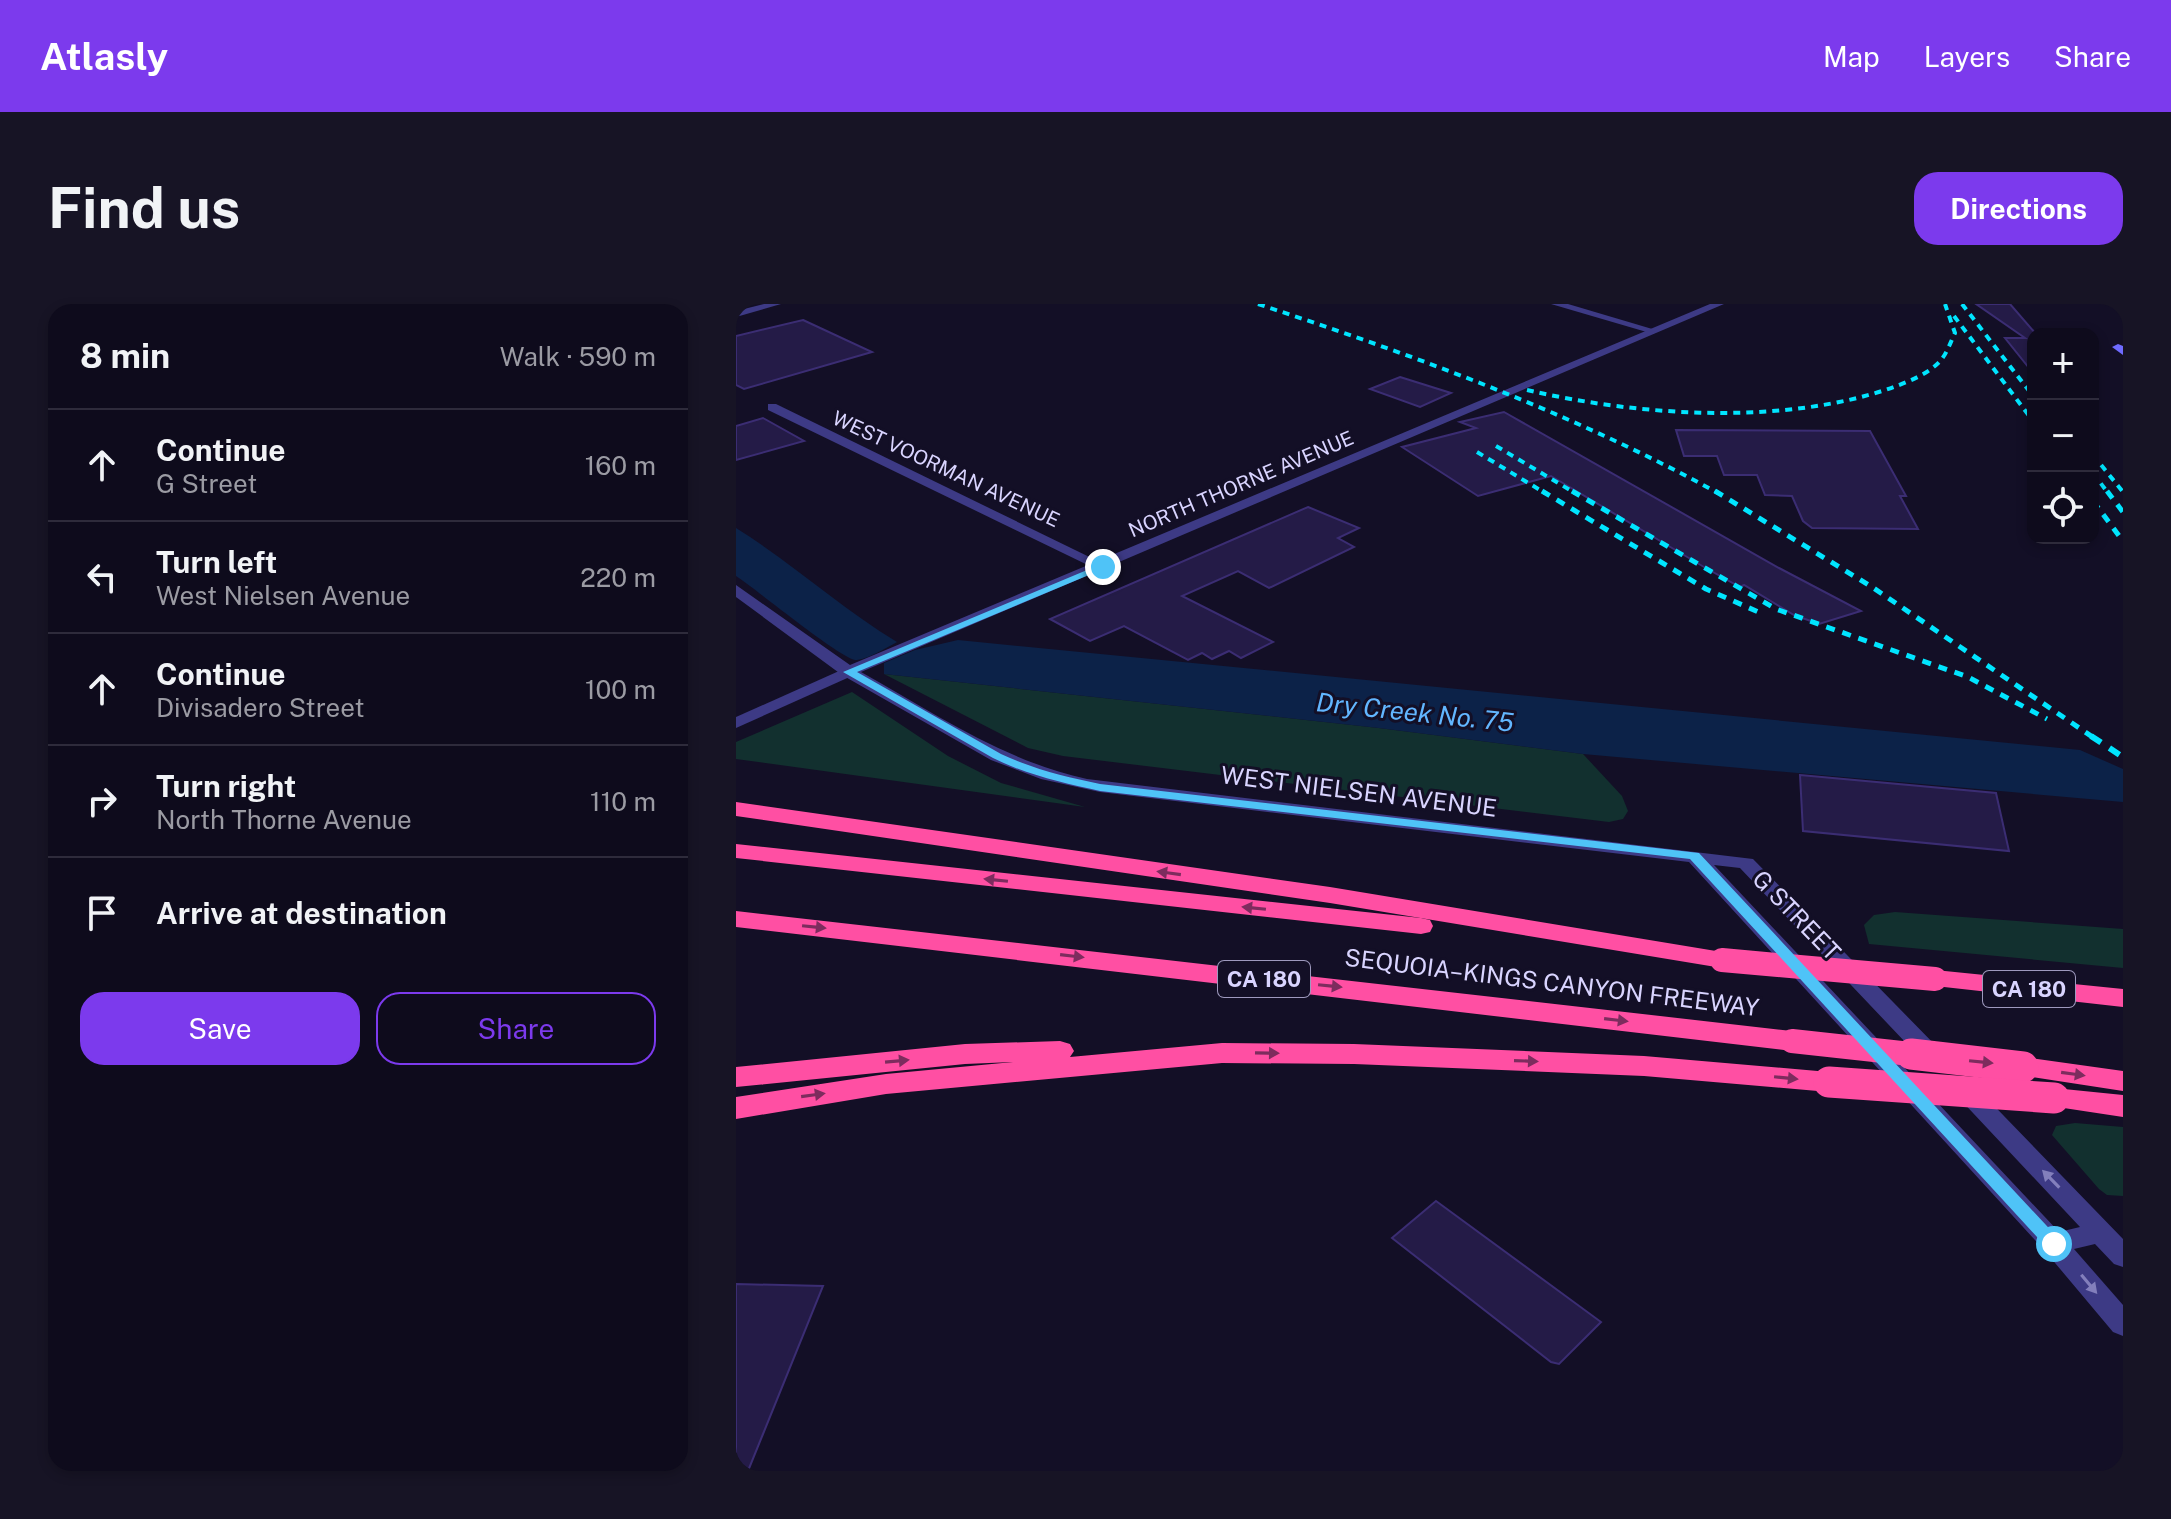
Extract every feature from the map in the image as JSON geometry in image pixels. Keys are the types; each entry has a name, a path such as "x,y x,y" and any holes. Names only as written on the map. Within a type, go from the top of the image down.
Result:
{"highway":[{"path":"736,809 1330,895 1722,960"},
{"path":"736,817 1006,850"},
{"name":"SEQUOIA–KINGS CANYON FREEWAY","path":"736,851 1722,960"},
{"name":"SEQUOIA–KINGS CANYON FREEWAY","path":"736,919 2123,1081"},
{"name":"CA 180","path":"1722,960 2123,998"},
{"path":"736,1077 965,1054 1144,1050 1354,1054 1644,1066 2123,1106"},
{"path":"736,1108 886,1084 1222,1053"}],"street":[{"path":"736,314 776,304"},
{"path":"1556,304 1654,331"},
{"name":"NORTH THORNE AVENUE","path":"736,723 855,669 1103,567 1719,304"},
{"name":"WEST VOORMAN AVENUE","path":"772,407 1103,567"},
{"path":"736,590 855,669"},
{"name":"WEST NIELSEN AVENUE","path":"855,669 1020,767 1100,787 1694,856"},
{"name":"G STREET","path":"1694,856 1746,863 2123,1256"},
{"name":"G STREET","path":"1694,856 2054,1244 2123,1324"},
{"path":"2054,1244 2102,1232"}],"green space":[{"path":"884,674 1379,728 1583,754 1622,796 1628,811 1623,819 1609,822 1063,756 1028,748"},
{"path":"852,692 948,756 1001,783 1085,807 736,759 736,742"},
{"path":"1895,912 2123,929 2123,968 1869,944 1864,925 1874,915"},
{"path":"2075,1123 2123,1127 2123,1196 2107,1195 2099,1189 2052,1135 2056,1126"}],"water":[{"path":"736,528 897,642 857,660 818,637 736,576"},
{"name":"Dry Creek No. 75","path":"958,640 2080,750 2123,769 2123,802 1583,754 1379,728 884,674 884,663 915,650"}],"building":[{"path":"1976,304 2010,304 2031,328 2027,328 2027,366 2005,338 2025,338"},
{"path":"803,320 872,352 744,389 736,385 736,336"},
{"path":"1400,377 1451,393 1420,407 1370,389"},
{"path":"1504,412 1861,611 1819,624 1794,615 1744,585 1740,587 1551,476 1478,496 1402,447 1476,428 1460,422"},
{"path":"763,418 804,441 736,460 736,426"},
{"path":"1676,430 1870,431 1906,496 1900,496 1918,529 1812,528 1803,521 1792,496 1765,495 1757,475 1724,475 1717,456 1684,456"},
{"path":"1308,507 1359,528 1338,538 1354,547 1269,588 1238,571 1182,596 1273,642 1241,658 1229,651 1212,659 1202,653 1188,660 1124,626 1090,641 1050,619"},
{"path":"1800,775 1996,793 2009,851 1803,831"},
{"path":"1436,1201 1601,1322 1559,1364 1551,1362 1392,1238"},
{"path":"736,1284 823,1286 748,1471 736,1471"}],"railway":[{"path":"1258,304 1492,388 1607,437 1718,493"},
{"path":"1527,390 1616,406 1711,413 1806,408 1851,399 1907,382 1936,365 1955,333 1945,304"},
{"path":"1962,304 2027,388"},
{"path":"1954,316 2027,413"},
{"path":"1496,446 1575,493"},
{"path":"1477,452 1545,493"},
{"path":"2099,462 2123,492"},
{"path":"2099,481 2108,493"},
{"path":"1542,491 1706,589 1763,614"},
{"path":"1572,491 1776,609 1968,677 2047,719"},
{"path":"1715,491 1872,587 2093,737"},
{"path":"2107,491 2123,512"},
{"path":"2099,509 2123,541"},
{"path":"2093,737 2123,757"}],"route":[{"path":"1103,567 848,672 997,756 1020,767 1066,780 1100,787 1694,856 2054,1244"}]}
